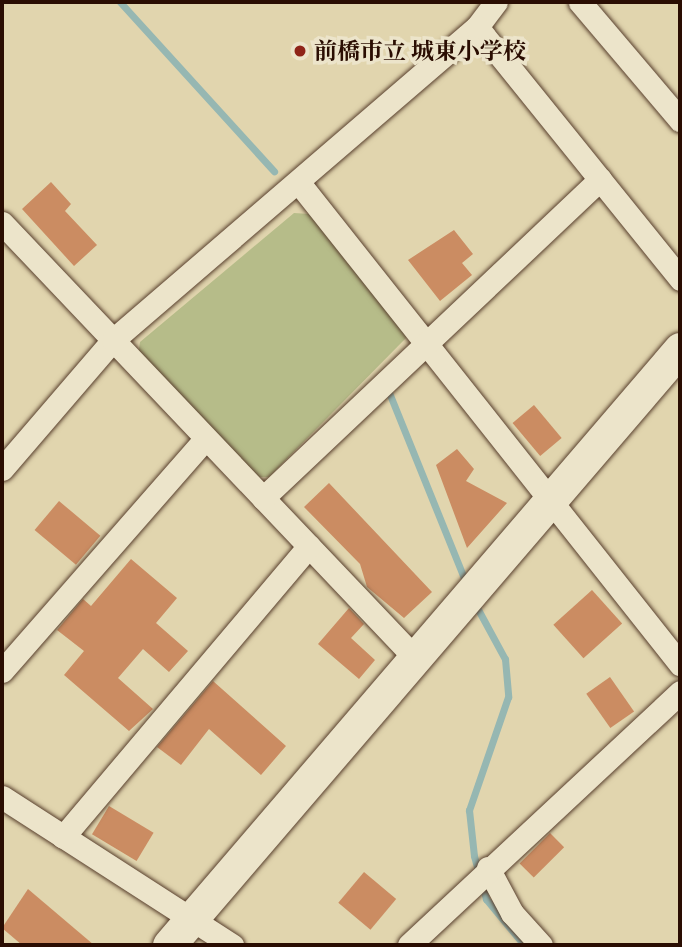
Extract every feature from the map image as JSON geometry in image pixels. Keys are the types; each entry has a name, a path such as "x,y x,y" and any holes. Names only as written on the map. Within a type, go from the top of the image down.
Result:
{"street":[{"path":"2,469 113,340 299,183 477,27 496,2"},
{"path":"580,2 680,120"},
{"path":"477,27 680,279"},
{"path":"263,498 600,179"},
{"path":"299,183 680,664"},
{"path":"2,223 417,660"},
{"path":"169,945 417,660 680,349"},
{"path":"2,671 205,439"},
{"path":"63,837 309,546"},
{"path":"409,945 680,692"},
{"path":"2,797 232,945"},
{"path":"487,870 512,913 541,945"}],"green space":[{"path":"294,213 309,214 407,337 269,477 256,477 138,356 140,342"}],"building":[{"path":"51,182 71,204 65,211 97,245 74,266 22,209"},
{"path":"454,230 473,254 462,263 472,275 440,301 408,260"},
{"path":"534,405 562,438 540,456 513,423"},
{"path":"457,449 474,469 466,481 507,503 467,548 436,465"},
{"path":"329,483 432,592 404,618 367,587 360,564 304,507"},
{"path":"59,501 100,536 76,565 35,530"},
{"path":"131,559 177,598 156,623 188,651 169,672 143,649 118,678 153,709 129,731 64,675 84,651 57,630 83,599 91,606"},
{"path":"592,590 622,623 583,658 553,625"},
{"path":"349,608 364,624 351,638 375,660 359,679 318,644"},
{"path":"610,677 634,711 610,728 586,694"},
{"path":"213,681 286,746 261,775 209,729 181,765 157,747"},
{"path":"109,806 154,833 137,861 92,834"},
{"path":"550,833 564,847 534,878 520,863"},
{"path":"364,872 396,899 370,930 338,903"},
{"path":"28,889 94,945 22,945 2,928"}],"waterway":[{"path":"120,2 274,171"},
{"path":"386,385 467,585"},
{"path":"474,602 505,659 508,697 469,810 474,856 486,899 524,945"}],"place":[{"name":"前橋市立 城東小学校","path":"300,51"}]}
